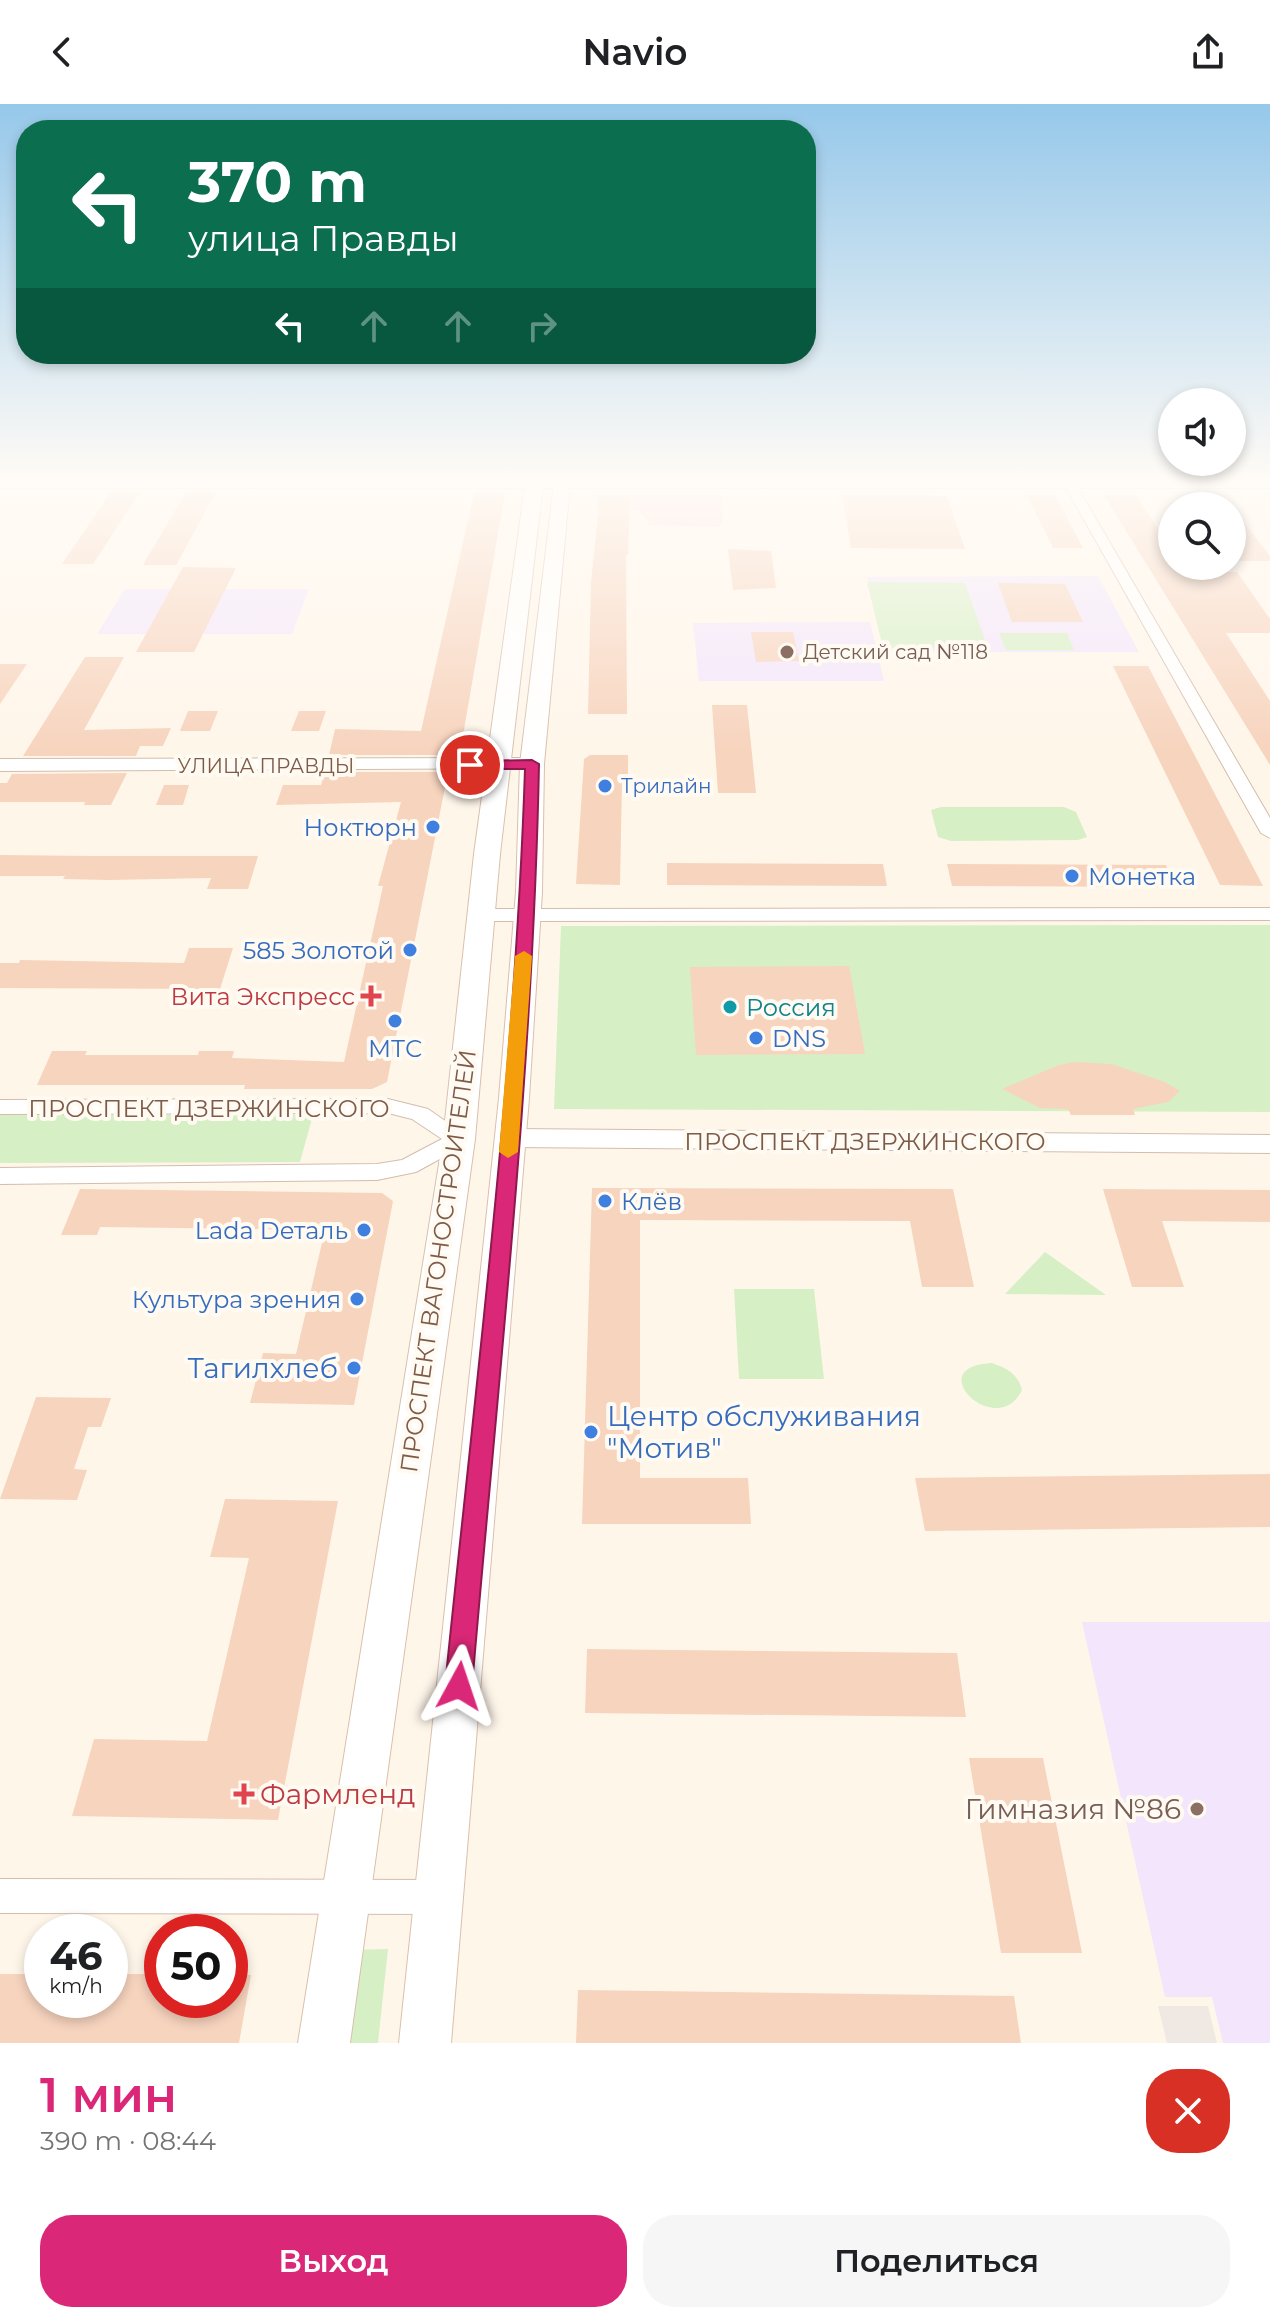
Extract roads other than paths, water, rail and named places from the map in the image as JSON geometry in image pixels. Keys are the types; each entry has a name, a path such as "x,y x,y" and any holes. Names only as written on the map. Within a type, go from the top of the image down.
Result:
{"main road":[{"name":"ПРОСПЕКТ ВАГОНОСТРОИТЕЛЕЙ","path":"324,2043 459,1139 481,915 526,568"},
{"name":"ПРОСПЕКТ ВАГОНОСТРОИТЕЛЕЙ","path":"425,2043 510,1138 527,914 532,764 554,568"},
{"name":"ПРОСПЕКТ ДЗЕРЖИНСКОГО","path":"459,1139 510,1138"}],"street":[{"path":"1119,568 1270,833"},
{"name":"УЛИЦА ПРАВДЫ","path":"0,765 532,764"},
{"path":"481,915 1270,914"},
{"name":"ПРОСПЕКТ ДЗЕРЖИНСКОГО","path":"0,1107 388,1106 420,1114 459,1139 408,1167 377,1172 0,1176"},
{"name":"ПРОСПЕКТ ДЗЕРЖИНСКОГО","path":"510,1138 1270,1144"},
{"path":"0,1896 438,1897"}],"place":[{"name":"Детский сад №118","path":"787,652"},
{"name":"Трилайн","path":"605,786"},
{"name":"Ноктюрн","path":"433,827"},
{"name":"Монетка","path":"1072,876"},
{"name":"585 Золотой","path":"410,950"},
{"name":"Вита Экспресс","path":"371,996"},
{"name":"Россия","path":"730,1007"},
{"name":"МТС","path":"395,1021"},
{"name":"DNS","path":"756,1038"},
{"name":"Клёв","path":"605,1201"},
{"name":"Lada Dеталь","path":"364,1230"},
{"name":"Культура зрения","path":"357,1299"},
{"name":"Тагилхлеб","path":"354,1368"},
{"name":"Центр обслуживания \"Мотив\"","path":"591,1432"},
{"name":"Фармленд","path":"244,1794"},
{"name":"Гимназия №86","path":"1197,1809"}]}
